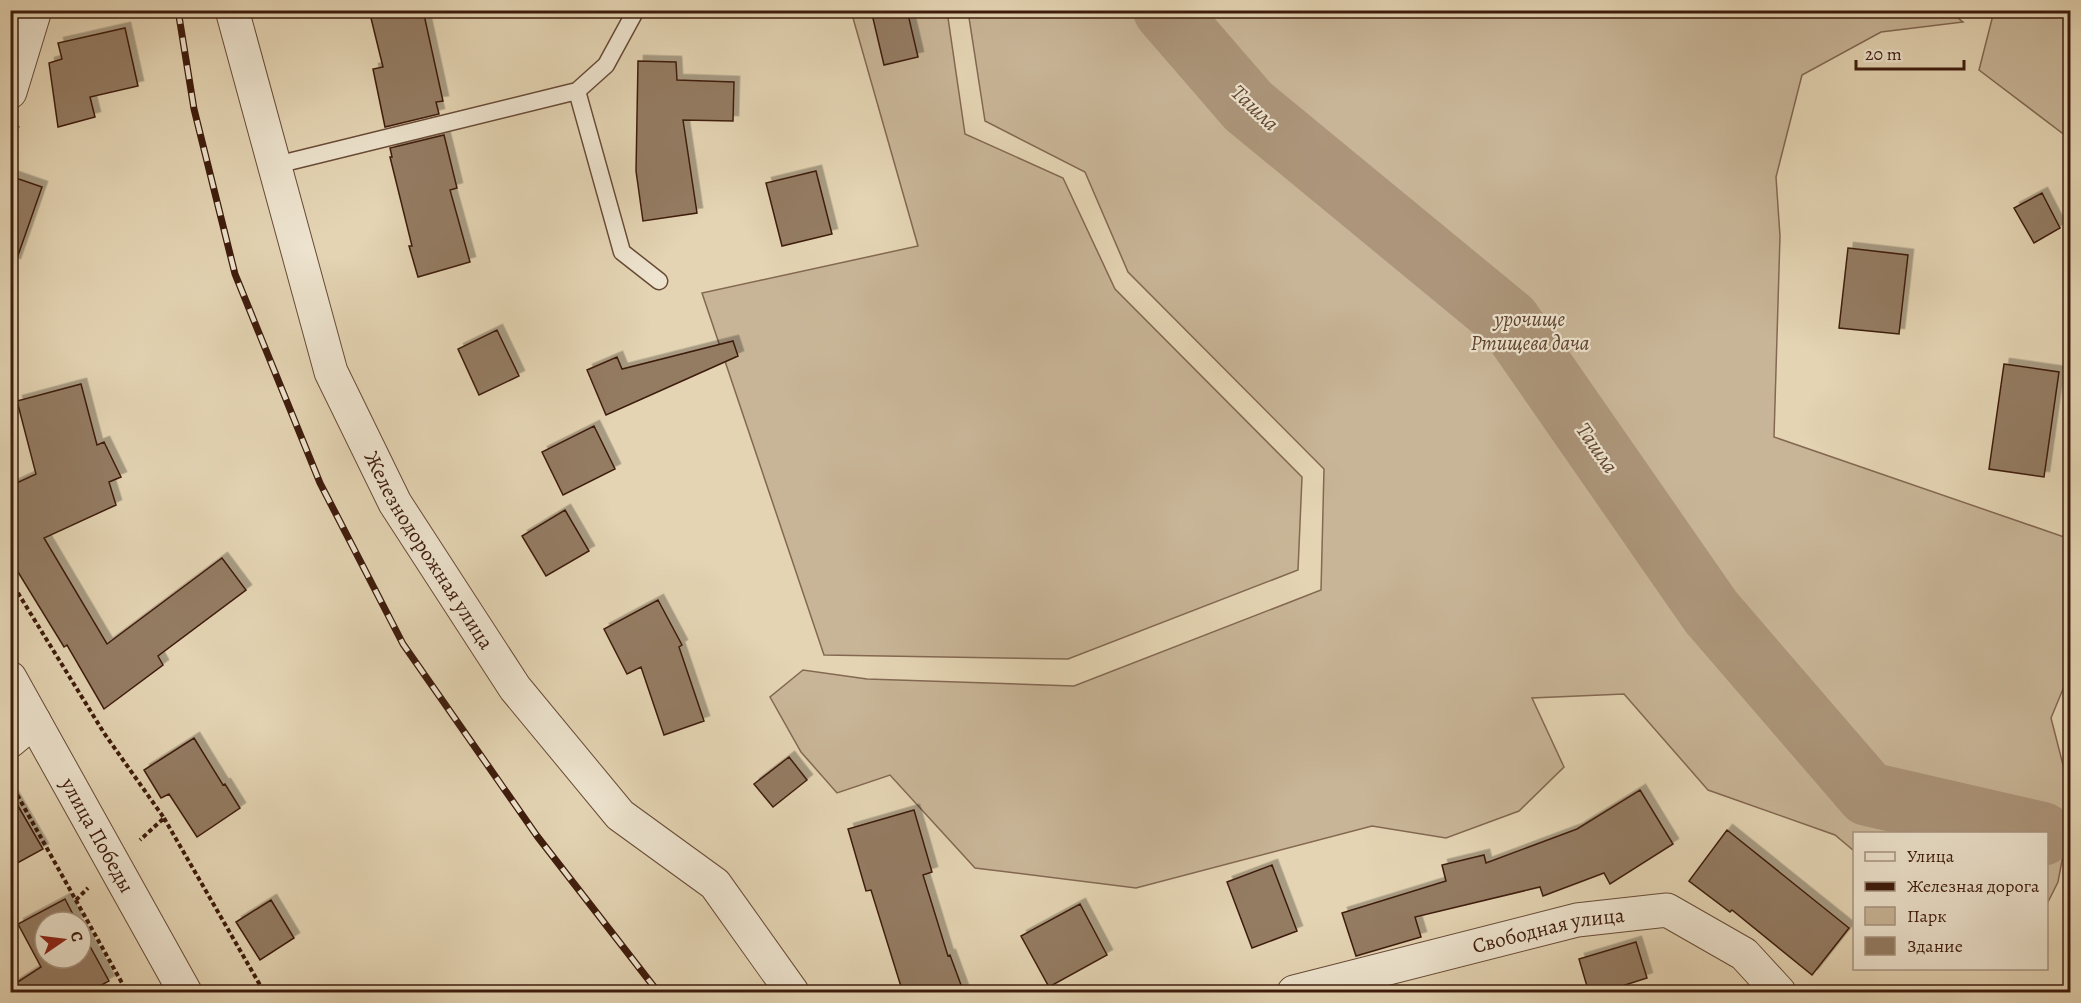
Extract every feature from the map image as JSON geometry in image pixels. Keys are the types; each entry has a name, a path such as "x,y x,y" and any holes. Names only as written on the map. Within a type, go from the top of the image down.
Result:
{"street":[{"path":"10,92 35,10"},
{"name":"Железнодорожная улица","path":"232,10 331,372 395,502 515,688 620,815 715,884 792,993"},
{"name":"улица Победы","path":"10,678 22,731 114,864 185,993"},
{"name":"Свободная улица","path":"1294,993 1577,920 1667,910 1744,954 1779,993"}],"lane":[{"path":"276,165 577,91 606,65 636,10"},
{"path":"577,91 622,252 659,280"}],"path":[{"path":"10,580 104,733 165,818 264,993"},
{"path":"10,782 128,993"},
{"path":"76,900 165,818"}],"green space":[{"name":"урочище Ртищева дача","path":"1948,10 1963,22 1881,32 1802,75 1776,177 1780,236 1774,437 2070,539 2070,672 2051,718 2070,792 2070,818 2058,882 2048,902 2048,832 1853,832 1853,850 1835,835 1708,790 1624,694 1532,698 1564,767 1519,811 1446,838 1372,826 1136,888 975,868 890,775 837,793 801,752 770,697 803,670 867,679 1074,686 1321,590 1324,469 1128,272 1085,172 985,121 968,11"},
{"path":"851,11 947,11 965,134 1063,178 1115,289 1302,477 1298,570 1068,659 824,655 702,293 918,246"},
{"path":"1994,11 2070,11 2070,139 1979,70"}],"building":[{"path":"369,10 423,10 443,101 436,102 439,114 385,127 373,69 383,67"},
{"path":"871,10 907,10 918,57 884,65"},
{"path":"125,28 138,86 90,97 95,117 58,127 49,63 62,59 58,43"},
{"path":"638,61 676,62 677,80 734,82 733,121 683,120 697,213 643,221 636,171"},
{"path":"444,135 457,188 450,190 470,262 418,277 409,246 412,246 390,157 392,157 390,148"},
{"path":"816,171 832,234 782,246 766,183"},
{"path":"10,176 42,187 15,264 10,263"},
{"path":"2042,193 2060,228 2034,243 2014,208"},
{"path":"1848,248 1908,255 1899,334 1839,328"},
{"path":"497,330 519,376 479,395 458,349"},
{"path":"733,341 738,356 606,415 587,370 617,357 622,369"},
{"path":"2004,364 2059,372 2044,477 1989,469"},
{"path":"81,384 97,445 104,442 121,477 109,482 116,505 44,538 107,644 222,558 246,590 158,656 163,665 104,709 67,645 64,647 10,559 10,486 36,474 17,401"},
{"path":"594,426 615,469 563,495 542,452"},
{"path":"565,510 589,551 546,576 522,536"},
{"path":"658,600 682,645 679,647 704,721 664,735 641,667 627,674 604,629"},
{"path":"194,738 240,808 197,837 169,794 161,798 144,770"},
{"path":"789,757 807,780 773,807 754,784"},
{"path":"1640,790 1673,844 1610,884 1604,873 1543,896 1540,887 1415,917 1421,937 1356,956 1342,913 1446,881 1442,865 1484,855 1486,863 1577,829"},
{"path":"10,792 43,849 10,867"},
{"path":"914,810 932,872 923,875 948,956 950,955 964,993 903,993 871,890 866,891 848,829"},
{"path":"1727,830 1849,928 1812,975 1732,910 1730,912 1689,881"},
{"path":"1272,865 1297,931 1252,948 1227,882"},
{"path":"65,899 71,910 44,910"},
{"path":"271,900 294,938 260,960 236,922"},
{"path":"1080,904 1107,955 1049,987 1021,936"},
{"path":"33,916 33,952 18,924"},
{"path":"1636,942 1647,978 1600,993 1589,993 1579,959"},
{"path":"93,952 109,981 87,993 10,993 10,987 36,970 93,970"}],"waterway":[{"name":"Ташла","path":"1165,10 1248,106 1509,321 1711,612 1868,794 2033,832"}],"railway":[{"path":"178,10 194,109 235,274 320,483 403,644 537,836 658,992"}]}
